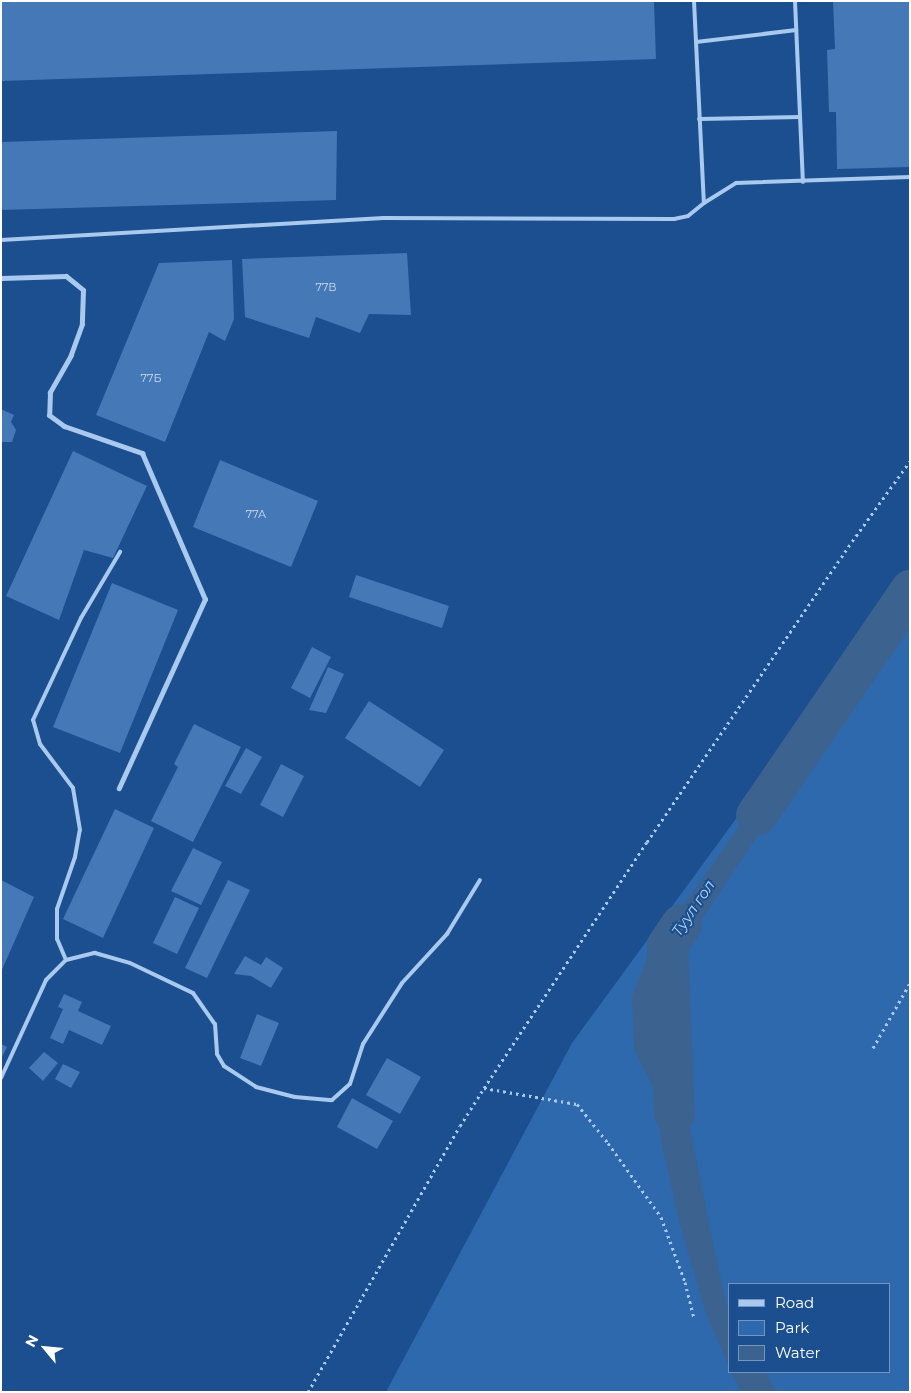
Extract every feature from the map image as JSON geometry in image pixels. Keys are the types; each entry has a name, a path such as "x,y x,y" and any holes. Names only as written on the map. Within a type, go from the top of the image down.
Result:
{"street":[{"path":"1,278 66,276 83,290 82,324 71,355 50,392 49,416 64,426 142,453 205,599 119,788"}],"lane":[{"path":"694,1 704,203"},
{"path":"795,1 803,182"},
{"path":"696,42 796,30"},
{"path":"699,119 800,116"},
{"path":"1,240 383,218 674,220 688,216 704,203 736,183 910,177"},
{"path":"66,960 58,939 57,909 75,857 80,830 73,788 40,744 32,720 81,618 120,552"},
{"path":"1,1078 46,980 66,960 95,952 130,963 193,993 215,1024 217,1054 224,1066 256,1087 295,1097 332,1100 350,1084 363,1044 402,983 448,934 480,880"}],"path":[{"path":"308,1392 460,1126 484,1088 652,834 856,536 910,461"},
{"path":"873,1048 910,983"},
{"path":"484,1088 577,1104 608,1143 661,1217 685,1282 694,1319"}],"green space":[{"path":"910,581 910,1392 386,1392 572,1043"}],"water":[{"path":"784,763 797,777 689,938 656,1001 687,1113 728,1306 728,1365 705,1311 679,1221 662,1145 655,1092 634,1049 632,997 647,957"},
{"path":"732,1373 766,1373 776,1392 741,1392"}],"building":[{"path":"1,1 654,1 656,59 1,81"},
{"path":"833,1 910,1 910,167 837,169 836,112 829,112 827,50 835,49"},
{"path":"337,131 336,200 1,210 1,142"},
{"path":"407,253 411,315 369,314 360,333 316,317 309,338 245,317 242,259"},
{"path":"232,260 234,319 225,341 209,332 165,442 96,415 159,263"},
{"path":"1,409 14,415 11,422 16,430 12,442 1,442"},
{"path":"73,451 147,486 113,558 84,550 59,620 6,596"},
{"path":"220,460 318,501 291,567 193,527"},
{"path":"356,575 449,606 442,628 349,597"},
{"path":"112,583 178,610 120,753 53,727"},
{"path":"312,647 331,657 310,698 291,688"},
{"path":"328,667 344,674 326,713 309,710"},
{"path":"369,701 444,750 420,787 345,738"},
{"path":"194,724 241,747 193,842 151,821 178,767 174,764"},
{"path":"246,748 262,757 241,794 225,786"},
{"path":"281,764 304,776 283,817 260,805"},
{"path":"115,809 154,828 103,938 63,919"},
{"path":"193,848 222,862 201,905 171,891"},
{"path":"1,880 34,897 1,972"},
{"path":"228,880 250,890 207,978 185,968"},
{"path":"175,897 199,908 177,954 153,943"},
{"path":"245,956 261,965 266,957 283,968 271,988 251,976 234,974"},
{"path":"64,994 82,1002 78,1011 111,1026 102,1045 69,1030 63,1044 50,1038 63,1009 58,1007"},
{"path":"257,1014 279,1023 261,1066 240,1058"},
{"path":"1,1044 7,1047 1,1059"},
{"path":"44,1052 58,1063 43,1081 29,1068"},
{"path":"387,1058 421,1077 400,1114 366,1095"},
{"path":"63,1064 80,1072 71,1088 55,1079"},
{"path":"352,1098 393,1121 377,1149 337,1127"}],"waterway":[{"name":"Туул гол","path":"756,815 910,590"},
{"name":"Туул гол","path":"674,1113 667,945 681,924"}]}
